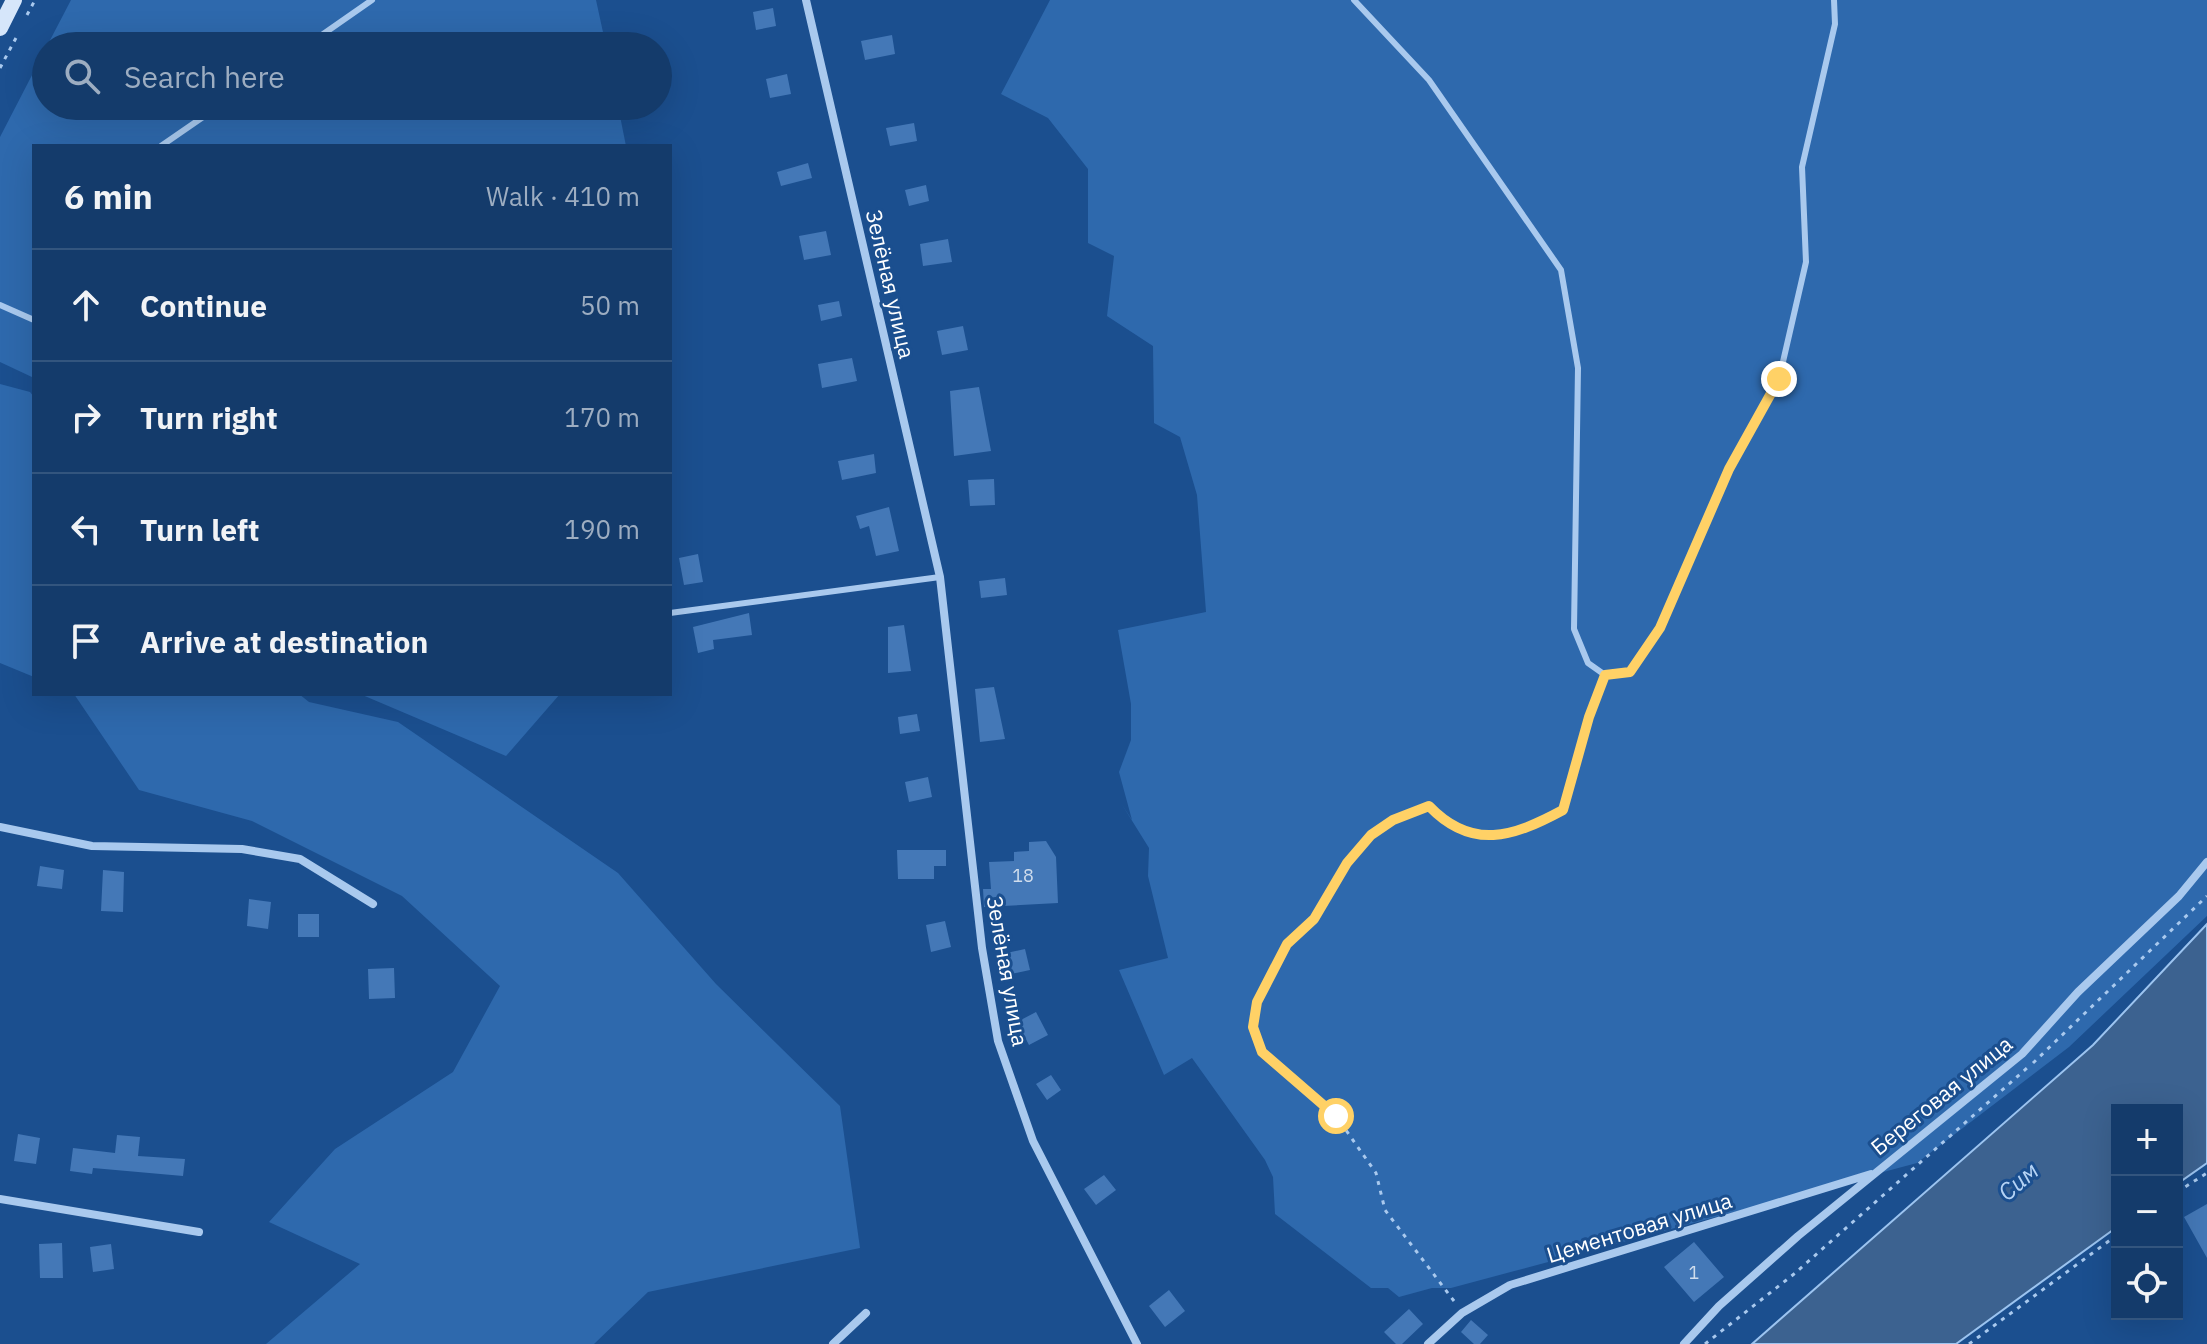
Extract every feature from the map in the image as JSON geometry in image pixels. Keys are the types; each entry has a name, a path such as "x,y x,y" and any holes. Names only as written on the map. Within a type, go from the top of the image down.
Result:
{"street":[{"path":"0,28 14,0"},
{"name":"Зелёная улица","path":"806,0 940,577 982,948 998,1041 1033,1141 1137,1344"},
{"path":"0,827 92,846 242,849 300,859 373,904"},
{"name":"Береговая улица","path":"1684,1344 1719,1306 1875,1173 2022,1054 2078,992 2179,896 2207,862"},
{"name":"Цементовая улица","path":"1428,1344 1462,1313 1510,1285 1875,1173"},
{"path":"0,1199 199,1232"},
{"path":"833,1344 866,1313"}],"lane":[{"path":"326,32 372,0"},
{"path":"1354,0 1429,80 1561,270 1578,368 1574,629 1588,663 1605,675 1630,672 1660,628 1729,469 1779,379 1806,262 1802,167 1835,24 1834,0"},
{"path":"164,144 199,120"},
{"path":"0,305 32,319"},
{"path":"672,613 940,577"}],"path":[{"path":"1462,1313 1385,1210 1376,1173 1336,1116 1262,1052 1253,1027 1257,1002 1287,944 1314,919 1347,863 1371,835 1393,820 1429,806 1446,824 1469,835 1498,834 1527,830 1563,810 1589,717 1605,675"},
{"path":"1705,1344 1794,1274 2074,1027 2207,896"},
{"path":"2183,1188 2207,1173"},
{"path":"1969,1344 2111,1239"}],"shaded area":[{"path":"71,0 596,0 603,32 54,32"},
{"path":"1050,0 2207,0 2207,916 2069,1047 1917,1163 1451,1288 1432,1288 1399,1297 1388,1288 1371,1288 1275,1214 1273,1177 1265,1160 1192,1058 1164,1075 1119,970 1168,958 1148,876 1149,848 1121,803 1132,820 1119,772 1131,740 1131,704 1118,630 1206,612 1197,495 1180,437 1154,423 1153,346 1107,316 1114,256 1088,243 1088,169 1048,118 1001,94"},
{"path":"32,75 32,120 621,120 626,144 32,144 32,377 0,362 0,137"},
{"path":"0,384 32,394 32,676 0,663"},
{"path":"75,696 302,696 309,702 398,722 618,873 716,984 840,1106 860,1248 648,1292 594,1344 266,1344 360,1264 269,1222 335,1149 453,1072 500,986 402,896 252,821 139,790"},
{"path":"365,696 558,696 506,756"}],"water":[{"name":"Сим","path":"2207,924 2207,1163 2183,1180 2183,1104 2111,1104 2111,1231 1956,1344 1752,1344 2093,1045"}],"building":[{"path":"773,8 776,26 756,30 753,12"},
{"path":"892,35 895,54 865,60 861,41"},
{"path":"787,74 791,94 770,98 766,79"},
{"path":"914,123 917,141 890,146 886,128"},
{"path":"808,163 812,178 781,186 777,172"},
{"path":"926,185 929,201 909,206 905,190"},
{"path":"826,231 831,255 804,260 799,236"},
{"path":"948,239 952,262 923,266 920,244"},
{"path":"839,301 842,316 821,321 818,305"},
{"path":"963,326 968,350 942,355 937,331"},
{"path":"852,358 857,381 822,388 818,364"},
{"path":"979,387 991,451 954,456 950,391"},
{"path":"874,454 876,473 842,480 838,461"},
{"path":"994,479 995,505 970,506 968,480"},
{"path":"889,507 899,551 876,556 869,526 860,529 856,516"},
{"path":"698,554 703,582 684,585 679,558"},
{"path":"1005,578 1007,595 981,598 979,581"},
{"path":"749,613 752,635 713,640 714,649 698,653 693,627"},
{"path":"904,625 911,671 888,673 888,627"},
{"path":"994,687 1005,739 980,742 975,689"},
{"path":"917,714 920,731 900,734 898,717"},
{"path":"928,777 932,797 909,802 905,782"},
{"path":"1046,841 1056,857 1058,903 984,907 983,889 991,889 989,862 1014,861 1014,852 1029,851 1029,842"},
{"path":"897,850 946,850 946,866 934,866 934,879 898,879"},
{"path":"40,866 64,870 62,889 37,886"},
{"path":"103,870 124,872 123,912 101,911"},
{"path":"249,899 271,902 268,929 247,926"},
{"path":"298,914 319,914 319,937 298,937"},
{"path":"945,921 951,947 931,952 926,925"},
{"path":"1025,949 1030,970 1002,976 997,955"},
{"path":"394,968 395,998 369,999 368,969"},
{"path":"1036,1012 1048,1035 1029,1045 1017,1022"},
{"path":"1051,1075 1061,1090 1047,1100 1036,1084"},
{"path":"18,1134 40,1138 36,1164 14,1161"},
{"path":"117,1135 140,1137 138,1156 185,1159 183,1176 93,1168 92,1174 70,1171 73,1148 115,1153"},
{"path":"1104,1175 1116,1190 1096,1205 1084,1189"},
{"path":"2207,1204 2207,1258 2184,1217"},
{"path":"1694,1242 1724,1277 1694,1302 1664,1267"},
{"path":"62,1243 63,1278 40,1278 39,1244"},
{"path":"111,1244 114,1269 93,1272 90,1247"},
{"path":"1169,1290 1185,1311 1165,1327 1149,1306"},
{"path":"1409,1309 1423,1324 1402,1344 1396,1344 1384,1332"},
{"path":"1471,1320 1488,1335 1480,1344 1474,1344 1461,1332"}],"route":[{"path":"1336,1116 1262,1052 1253,1027 1257,1002 1287,944 1314,919 1347,863 1371,835 1393,820 1429,806 1446,824 1469,835 1498,834 1527,830 1563,810 1589,717 1605,675 1630,672 1660,628 1729,469 1779,379"}]}
